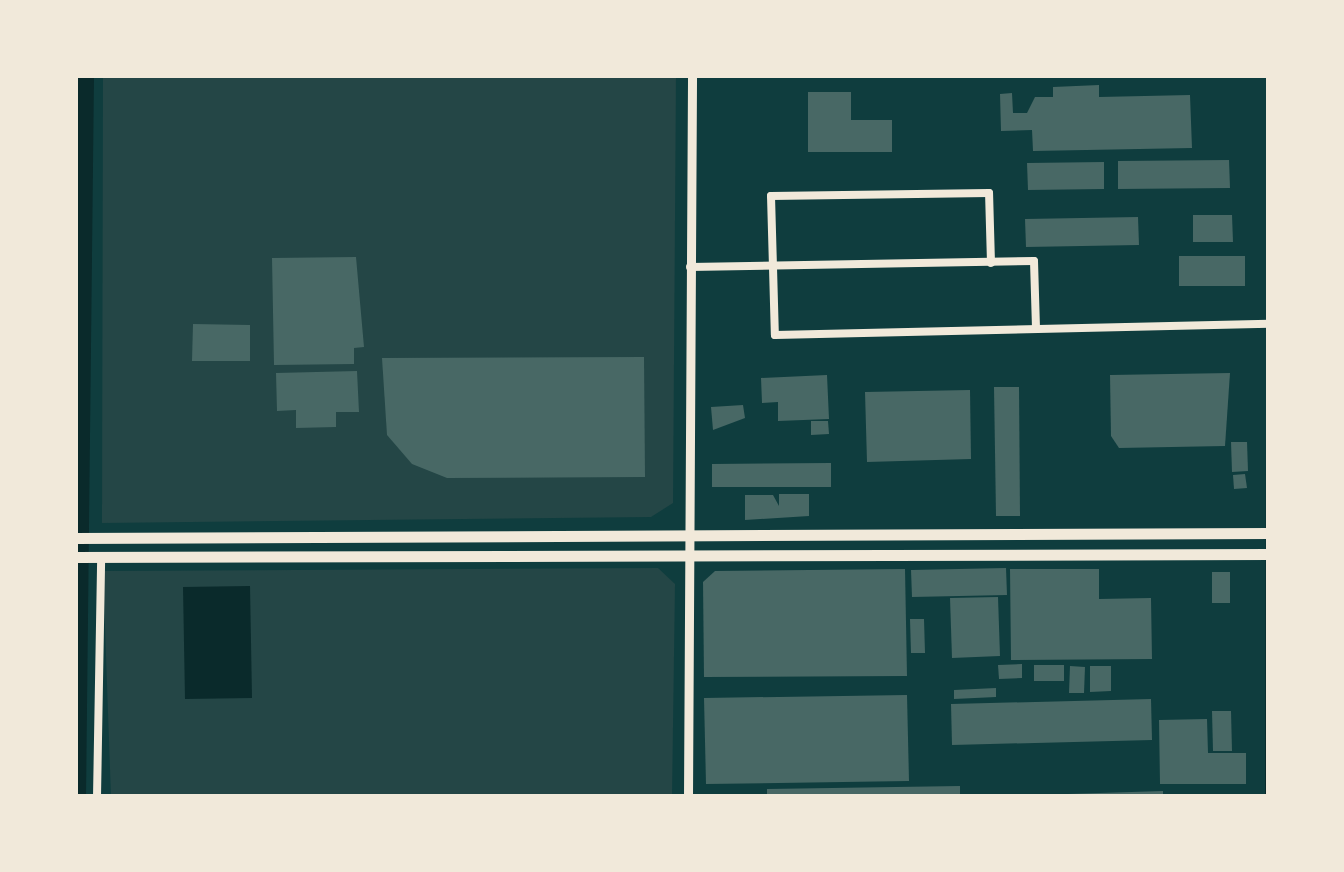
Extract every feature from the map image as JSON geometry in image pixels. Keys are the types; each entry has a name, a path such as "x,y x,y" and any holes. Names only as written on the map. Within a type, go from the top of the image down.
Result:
{"main road":[{"path":"75,538 1269,533"},
{"path":"75,557 1269,554"}],"street":[{"path":"688,797 692,75"},
{"path":"991,262 990,194 771,196 774,335 1269,324"},
{"path":"690,268 1034,261 1036,329"},
{"path":"98,797 100,556"}],"shaded area":[{"path":"75,75 94,75 86,797 75,797"},
{"path":"103,75 676,75 673,503 651,517 102,523"},
{"path":"658,568 675,584 672,797 111,797 103,571"},
{"path":"250,586 252,698 185,699 183,587"}],"building":[{"path":"1099,85 1099,97 1190,95 1192,148 1033,151 1032,130 1001,131 1000,94 1012,93 1013,113 1027,113 1035,97 1053,97 1053,87"},
{"path":"808,92 851,92 851,120 892,120 892,152 808,152"},
{"path":"1229,160 1230,188 1118,189 1118,161"},
{"path":"1104,162 1104,189 1028,190 1027,163"},
{"path":"1193,215 1232,215 1233,242 1193,242"},
{"path":"1138,217 1139,245 1026,247 1025,219"},
{"path":"1179,256 1245,256 1245,286 1179,286"},
{"path":"356,257 364,347 354,348 354,364 274,365 272,258"},
{"path":"193,324 250,325 250,361 192,361"},
{"path":"644,357 645,477 447,478 412,464 387,435 382,358"},
{"path":"357,371 359,412 336,412 336,427 296,428 296,410 277,411 276,373"},
{"path":"1230,373 1225,446 1119,448 1111,436 1110,375"},
{"path":"827,375 829,419 778,421 778,402 762,403 761,378"},
{"path":"994,387 1019,387 1020,516 996,516"},
{"path":"970,390 971,459 867,462 865,392"},
{"path":"743,405 745,418 713,430 711,407"},
{"path":"811,421 828,421 829,434 811,435"},
{"path":"1231,442 1247,442 1248,471 1232,472"},
{"path":"831,463 831,487 712,487 712,464"},
{"path":"1245,474 1247,488 1234,489 1233,475"},
{"path":"779,494 809,494 809,516 745,520 745,495 773,495 779,506"},
{"path":"1006,568 1007,595 912,597 911,570"},
{"path":"905,569 907,676 704,677 703,582 715,571"},
{"path":"1010,569 1099,569 1099,599 1151,598 1152,659 1011,660"},
{"path":"1212,572 1230,572 1230,603 1212,603"},
{"path":"998,597 1000,656 952,658 950,598"},
{"path":"910,619 924,619 925,653 911,653"},
{"path":"1022,664 1022,678 999,679 998,665"},
{"path":"1034,665 1064,665 1064,681 1034,681"},
{"path":"1070,666 1085,667 1084,693 1069,693"},
{"path":"1090,666 1111,666 1111,691 1090,692"},
{"path":"996,688 996,697 954,699 954,690"},
{"path":"907,695 909,781 706,784 704,698"},
{"path":"1151,699 1152,740 952,745 951,704"},
{"path":"1212,711 1231,711 1232,751 1213,751"},
{"path":"1207,719 1208,753 1246,753 1246,784 1160,784 1159,720"},
{"path":"960,786 960,797 767,797 767,789"},
{"path":"1163,791 1163,797 1068,797 1068,794"}],"waterway":[{"path":"1267,797 1269,75"}]}
